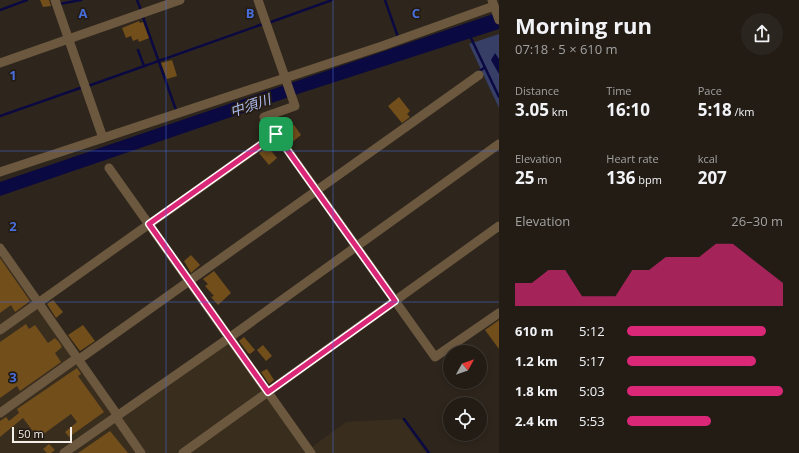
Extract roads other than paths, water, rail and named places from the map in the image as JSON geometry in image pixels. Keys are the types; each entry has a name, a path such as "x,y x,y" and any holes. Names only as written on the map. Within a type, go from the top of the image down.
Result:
{"street":[{"path":"55,0 103,138"},
{"path":"0,63 180,0"},
{"path":"258,0 296,106 264,117 435,357 499,313"},
{"path":"0,172 286,80 494,5 499,20"},
{"path":"0,413 317,192 479,75"},
{"path":"0,330 276,134"},
{"path":"64,453 229,338 499,144"},
{"path":"109,168 311,453"},
{"path":"182,453 499,226"},
{"path":"0,248 78,359 141,453"}],"water":[{"name":"中須川","path":"499,12 499,29 301,93 0,196 0,182"},
{"path":"495,53 499,59 499,74 491,60"}],"waterway":[{"path":"0,10 27,0"},
{"path":"59,4 81,0"},
{"path":"137,0 141,10"},
{"path":"271,22 332,0"},
{"path":"385,0 398,37"},
{"path":"143,17 176,110"},
{"path":"88,86 263,24"},
{"path":"470,36 499,97"},
{"path":"138,50 144,66"},
{"path":"478,72 484,68"},
{"path":"0,116 83,87"},
{"path":"404,419 429,453"}]}
